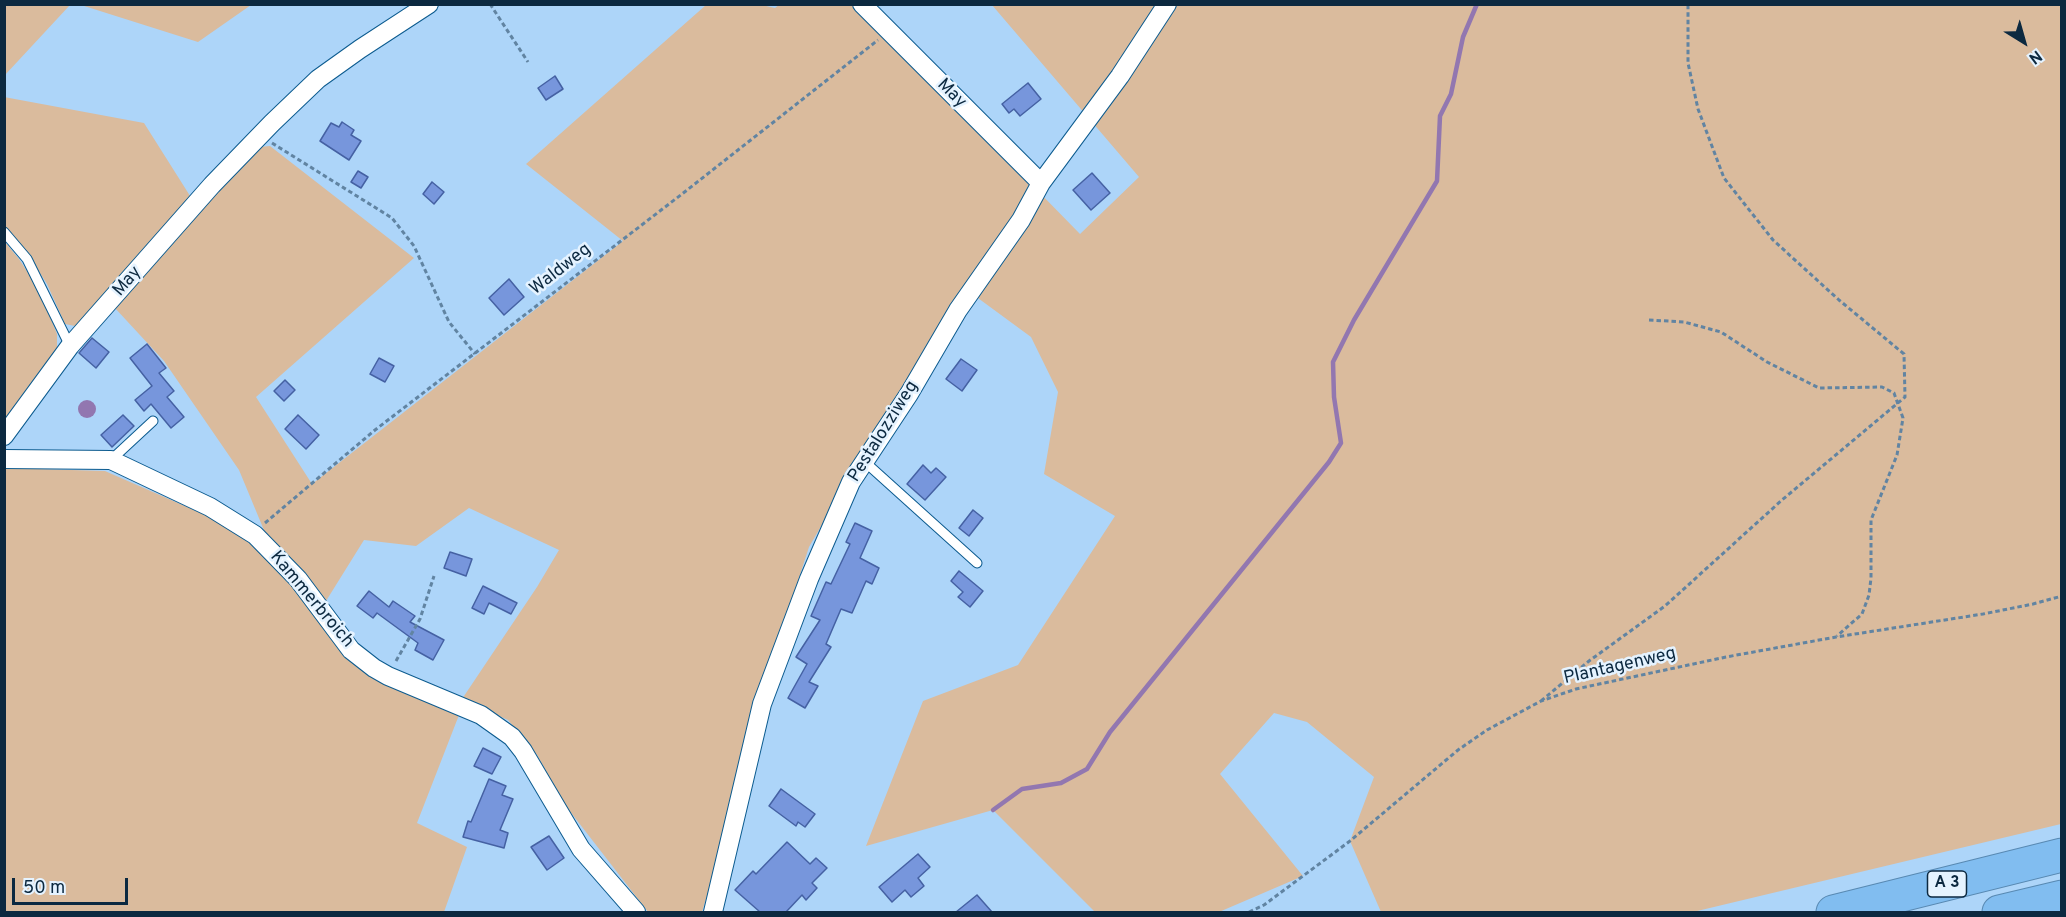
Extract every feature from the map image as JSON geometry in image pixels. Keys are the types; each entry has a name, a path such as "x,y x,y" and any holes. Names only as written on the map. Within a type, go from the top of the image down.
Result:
{"highway":[{"name":"A 3","path":"1833,912 2061,855"},
{"path":"1999,912 2061,897"}],"street":[{"name":"May","path":"4,436 70,346 212,186 261,135 318,79 360,48 429,4"},
{"name":"May","path":"862,4 1041,183"},
{"name":"Pestalozziweg","path":"713,912 762,704 809,579 851,482 909,394 958,310 1021,220 1041,183 1120,76 1167,4"},
{"name":"Kammerbroich","path":"4,459 111,460 210,507 255,535 298,579 351,650 387,676 481,715 512,737 581,849 636,912"}],"lane":[{"path":"4,232 27,259 70,346"},
{"path":"111,460 153,421"},
{"path":"865,462 977,563"}],"path":[{"path":"490,4 528,62"},
{"path":"1541,701 1589,661 1665,606 1782,500 1905,397 1904,354 1839,300 1773,240 1724,178 1698,110 1688,63 1688,4"},
{"name":"Waldweg","path":"255,535 275,513 375,430 888,32"},
{"path":"261,135 392,218 414,246 449,322 475,354"},
{"path":"1649,320 1684,322 1721,332 1767,362 1819,388 1882,387 1894,393 1903,418 1897,455 1871,520 1869,595 1862,614 1836,637"},
{"path":"387,676 420,619 434,576"},
{"name":"Plantagenweg","path":"1249,912 1264,905 1350,841 1458,750 1487,730 1541,701 1576,689 1726,657 1983,614 2061,596"}],"shaded area":[{"path":"780,4 856,5 1080,234 1139,177 992,5 2061,5 2061,824 1693,912 1381,912 1350,841 1374,777 1307,722 1274,713 1220,774 1303,876 1219,912 1095,912 993,810 866,846 923,701 1018,665 1115,516 1044,474 1058,392 1031,337 967,290 845,485 809,547 759,701 752,699 757,703 721,849 702,912 648,912 565,805 537,755 508,720 462,699 559,550 469,508 416,546 364,540 326,601 266,535 239,470 164,361 114,307 259,147 270,146 414,258 256,397 312,484 623,241 526,164 706,5 762,5 775,8"},
{"path":"4,5 70,5 5,75"},
{"path":"81,5 251,5 198,42"},
{"path":"4,97 144,123 192,199 132,269 75,326 65,324 47,284 29,256 5,228"},
{"path":"5,242 40,291 57,334 57,348 5,444"},
{"path":"87,400 93,403 96,409 93,415 87,418 81,415 78,409 81,403"},
{"path":"5,468 105,471 226,524 258,546 397,688 459,715 417,823 467,847 444,912 5,912"}],"building":[{"path":"555,76 563,89 546,100 538,88"},
{"path":"1028,83 1041,99 1020,116 1014,109 1009,113 1002,104"},
{"path":"342,122 354,130 351,135 361,141 349,160 320,141 331,123 339,127"},
{"path":"358,171 368,177 361,188 351,182"},
{"path":"1092,173 1110,193 1091,210 1073,190"},
{"path":"432,182 444,192 434,204 423,194"},
{"path":"509,279 524,297 504,315 489,298"},
{"path":"92,338 109,352 96,368 79,353"},
{"path":"147,344 166,368 159,373 174,391 167,397 184,417 171,428 151,404 144,411 135,400 152,386 130,358"},
{"path":"379,358 394,366 385,382 370,374"},
{"path":"961,359 977,370 962,391 946,379"},
{"path":"285,380 295,390 284,401 274,391"},
{"path":"123,415 134,426 112,447 101,435"},
{"path":"298,415 319,435 306,449 285,429"},
{"path":"923,465 931,473 936,468 946,477 925,500 907,484"},
{"path":"973,510 983,518 969,536 959,528"},
{"path":"855,523 872,531 860,558 879,568 872,584 866,581 852,613 841,609 826,644 831,647 809,682 818,686 805,708 788,698 807,664 796,657 820,620 811,616 826,582 831,584 850,544 846,542"},
{"path":"450,552 472,559 466,576 444,568"},
{"path":"959,571 983,591 970,607 958,597 963,592 951,581"},
{"path":"483,586 517,603 511,614 489,603 484,614 472,608"},
{"path":"369,591 389,607 393,601 415,616 410,622 444,640 433,660 415,650 418,643 377,613 373,618 357,606"},
{"path":"483,748 501,757 492,774 474,766"},
{"path":"489,779 506,786 502,795 513,799 500,830 508,833 504,848 463,837 468,821 471,822"},
{"path":"781,789 815,814 805,827 798,822 796,826 769,806"},
{"path":"549,836 564,858 547,870 531,847"},
{"path":"787,842 810,864 816,858 827,868 812,883 817,888 806,900 802,895 786,912 760,912 735,890 753,871 756,874"},
{"path":"918,854 930,867 918,878 924,886 911,897 905,890 892,902 879,887"},
{"path":"977,895 992,912 956,912"}],"waterway":[{"path":"993,810 1022,789 1061,783 1087,769 1110,732 1329,462 1341,443 1334,397 1333,362 1354,320 1437,181 1440,116 1451,94 1463,37 1477,4"}]}
